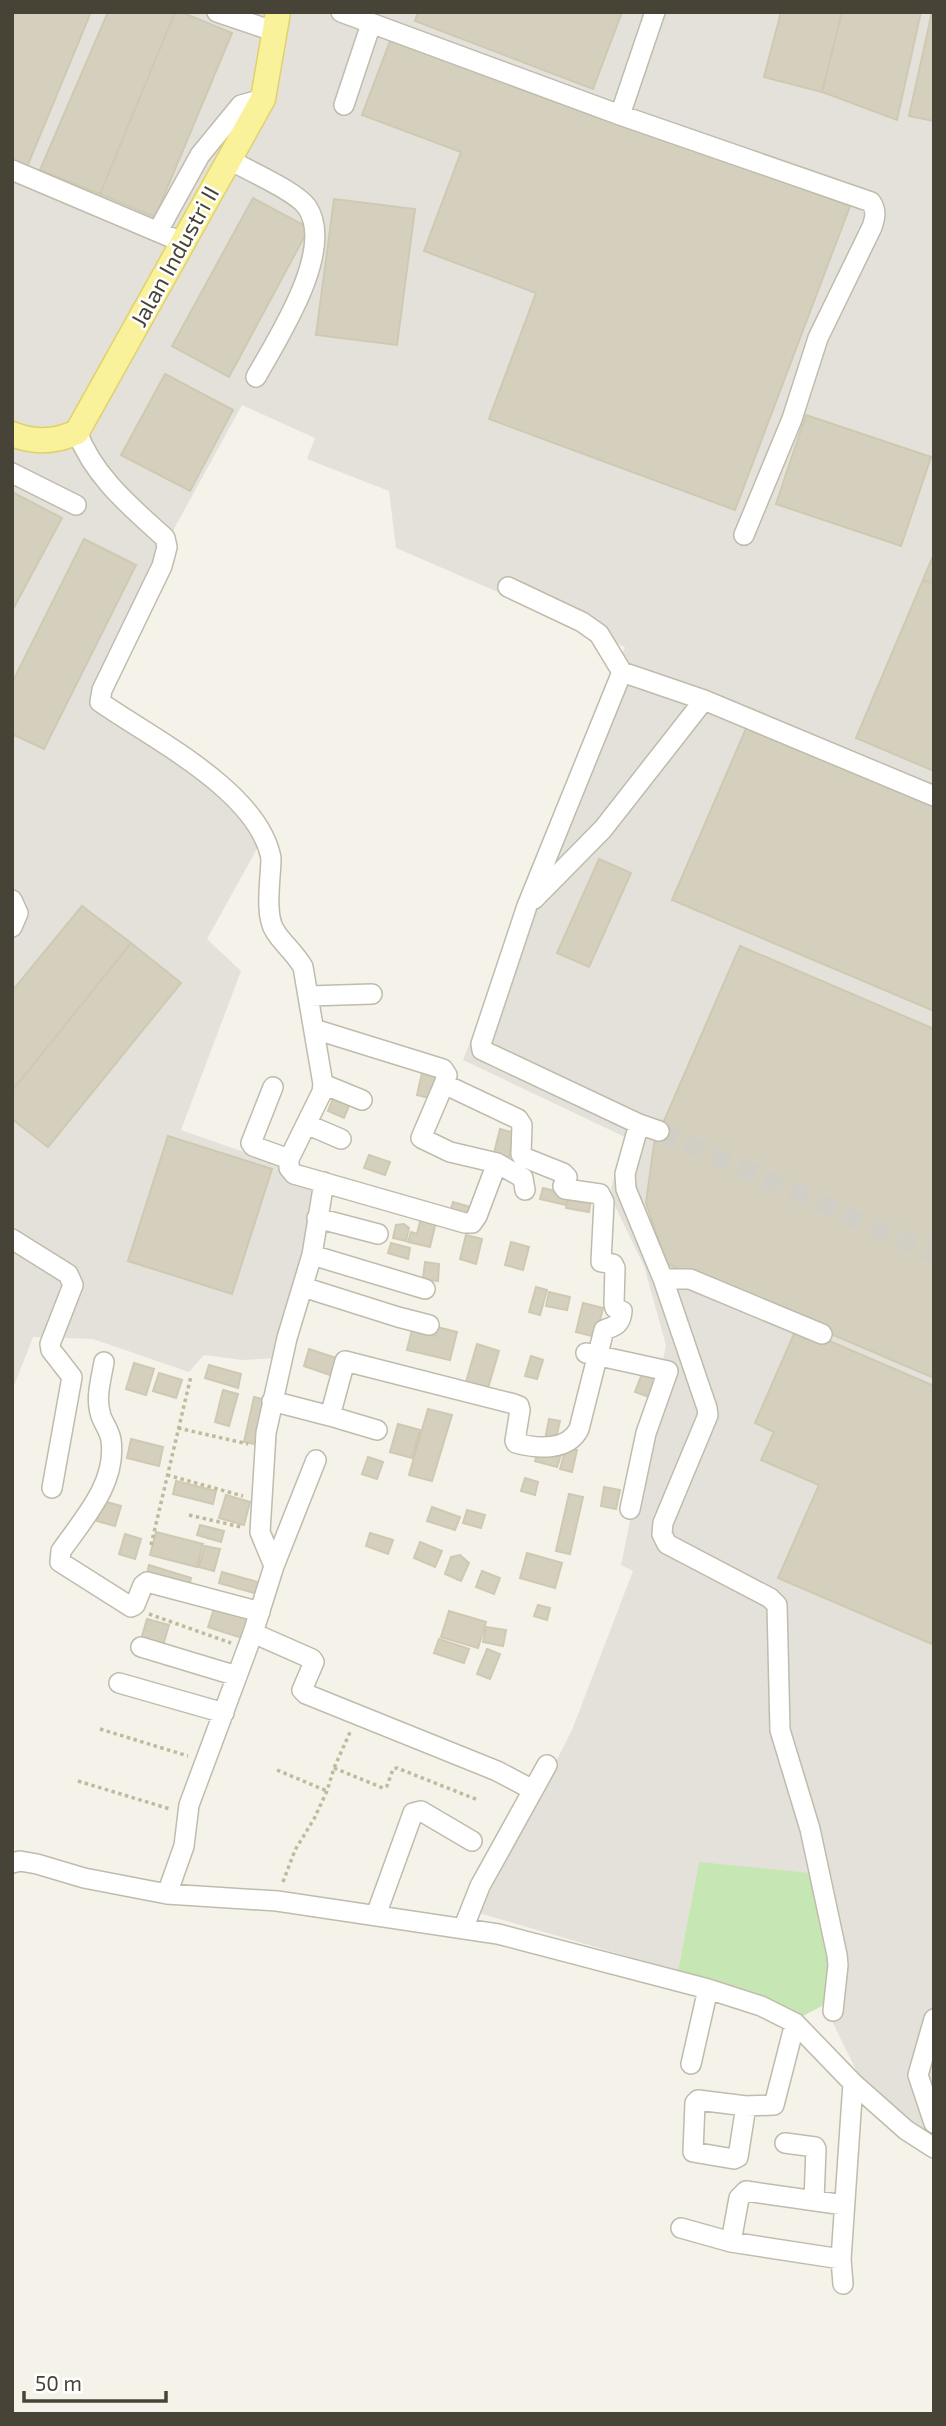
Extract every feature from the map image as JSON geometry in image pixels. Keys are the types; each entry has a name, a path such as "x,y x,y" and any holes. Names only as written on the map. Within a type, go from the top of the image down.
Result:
{"main road":[{"name":"Jalan Industri II","path":"77,432 263,99 275,22"},
{"path":"14,440 61,440 77,432"}],"street":[{"path":"217,12 275,22"},
{"path":"341,12 620,115 871,202 875,208 872,227 818,338 792,419 744,535"},
{"path":"620,115 655,12"},
{"path":"344,105 372,24"},
{"path":"158,231 200,155 241,105 263,99"},
{"path":"228,159 292,194 306,205 313,219 313,255 300,297 256,377"},
{"path":"12,170 182,242"},
{"path":"77,432 81,443 112,490 164,538 167,547 162,566 102,690 100,702 222,784 243,804 269,848 269,918 303,967 323,1084 322,1092 289,1159 289,1168 294,1174 472,1223 497,1163"},
{"path":"12,473 76,505"},
{"path":"508,587 582,622 599,634 622,672 704,700 934,796"},
{"path":"622,672 527,906 482,1035 482,1050 659,1131"},
{"path":"527,906 603,829 704,700"},
{"path":"12,900 18,913 12,927"},
{"path":"309,996 372,994"},
{"path":"314,1029 443,1069 447,1075 421,1138 450,1152 497,1163 523,1178 525,1190"},
{"path":"323,1084 362,1100"},
{"path":"330,1416 345,1361 519,1406 516,1443 540,1447 557,1446 575,1438 579,1429 591,1354 604,1330 618,1326 621,1320 622,1311 615,1308 614,1304 614,1265 601,1262 603,1198 600,1194 565,1189 563,1186 567,1177 563,1173 527,1160 521,1154 522,1125 518,1119 444,1084"},
{"path":"273,1087 251,1143 289,1159"},
{"path":"306,1124 341,1139"},
{"path":"639,1124 625,1174 626,1189 663,1279 708,1415 663,1523 662,1534 667,1544 770,1598 777,1605 780,1730 810,1829 837,1955 834,2011"},
{"path":"274,1566 260,1532 265,1448 272,1401 287,1338 312,1255 324,1182"},
{"path":"317,1218 378,1234"},
{"path":"12,1239 68,1274 73,1285 50,1344 51,1350 72,1377 52,1488"},
{"path":"312,1255 425,1289"},
{"path":"663,1279 690,1279 821,1334"},
{"path":"303,1287 429,1325"},
{"path":"591,1354 666,1369 668,1372 646,1433 630,1509"},
{"path":"104,1362 97,1403 111,1437 112,1455 104,1489 61,1550 60,1562 131,1606 135,1605 147,1582 260,1612"},
{"path":"272,1401 377,1430"},
{"path":"167,1894 184,1846 187,1814 204,1762 224,1713 274,1566 316,1460"},
{"path":"250,1640 312,1659 314,1662 302,1690 306,1694 497,1771 533,1790"},
{"path":"141,1647 237,1676"},
{"path":"119,1683 224,1713"},
{"path":"463,1928 480,1886 547,1765"},
{"path":"376,1915 413,1813 421,1811 472,1841"},
{"path":"12,1863 20,1861 37,1864 84,1878 167,1894 276,1900 498,1934 708,1989 761,2006 795,2023 853,2083 906,2130 934,2148"},
{"path":"691,2064 708,1989"},
{"path":"934,2019 918,2075 934,2123"},
{"path":"746,2106 774,2105 795,2023"},
{"path":"843,2284 841,2259 853,2083"},
{"path":"785,2143 817,2149 814,2200"},
{"path":"731,2242 739,2198 746,2191 844,2204"},
{"path":"681,2228 731,2242 841,2259"}],"path":[{"path":"151,1545 191,1376"},
{"path":"178,1428 265,1448"},
{"path":"167,1475 261,1501"},
{"path":"189,1515 260,1532"},
{"path":"131,1606 160,1619 250,1640"},
{"path":"276,1900 295,1850 327,1791 357,1714"},
{"path":"100,1729 204,1762"},
{"path":"334,1768 383,1788 387,1786 394,1769 397,1768 478,1800"},
{"path":"277,1770 327,1791"},
{"path":"78,1781 187,1814"}],"shaded area":[{"path":"12,12 934,12 934,2140 864,2086 824,2005 699,1862 678,1971 479,1913 572,1730 633,1571 621,1565 666,1345 644,1266 616,1208 611,1188 625,1137 463,1060 625,647 396,548 389,491 307,459 315,438 242,405 175,527 89,702 218,789 238,808 259,845 207,939 241,971 181,1130 275,1163 291,1179 318,1185 308,1251 277,1358 242,1360 204,1355 189,1372 93,1339 33,1337 12,1391"}],"green space":[{"path":"699,1862 809,1873 832,1953 824,2005 797,2019 763,2001 678,1971"}],"building":[{"path":"15,12 91,12 27,167 12,161 12,19"},
{"path":"108,12 175,12 100,194 40,170"},
{"path":"175,12 232,33 155,217 100,194"},
{"path":"418,12 622,12 593,89 415,21"},
{"path":"781,12 842,12 822,92 764,77"},
{"path":"842,12 921,12 897,120 822,92"},
{"path":"934,12 934,121 909,116"},
{"path":"392,36 850,206 735,510 489,419 536,293 424,251 461,152 362,115"},
{"path":"253,198 309,228 229,377 172,346"},
{"path":"334,199 415,209 397,345 316,335"},
{"path":"165,374 233,410 190,491 121,455"},
{"path":"806,415 931,457 901,546 776,504"},
{"path":"12,492 62,518 12,611"},
{"path":"84,539 136,565 44,749 12,734 12,683"},
{"path":"934,554 934,584 923,580"},
{"path":"923,580 934,584 934,771 856,738"},
{"path":"748,724 934,803 934,1011 672,900"},
{"path":"599,859 631,873 589,967 557,953"},
{"path":"82,906 131,943 12,1091 12,991"},
{"path":"131,943 181,983 48,1147 12,1119 12,1091"},
{"path":"740,946 934,1029 934,1378 667,1264 646,1203 654,1144"},
{"path":"422,1073 438,1077 433,1099 417,1095"},
{"path":"335,1094 351,1101 344,1118 328,1111"},
{"path":"500,1129 515,1133 508,1161 493,1157"},
{"path":"168,1136 272,1169 232,1294 128,1261"},
{"path":"369,1155 390,1162 385,1175 364,1168"},
{"path":"543,1188 568,1194 566,1205 540,1199"},
{"path":"569,1194 591,1197 589,1212 566,1208"},
{"path":"453,1202 474,1208 471,1221 449,1215"},
{"path":"421,1218 436,1222 430,1247 408,1242 411,1232 417,1234"},
{"path":"404,1224 409,1228 406,1241 393,1238 396,1225"},
{"path":"466,1235 482,1239 476,1264 460,1259"},
{"path":"511,1242 529,1247 523,1270 505,1265"},
{"path":"391,1243 410,1248 408,1259 388,1253"},
{"path":"425,1262 439,1264 438,1281 423,1279"},
{"path":"536,1287 547,1290 540,1315 529,1312"},
{"path":"549,1292 570,1297 567,1310 546,1306"},
{"path":"583,1303 603,1308 596,1337 576,1332"},
{"path":"437,1327 457,1332 450,1360 407,1350 412,1330 435,1336"},
{"path":"797,1327 934,1386 934,1645 778,1578 819,1485 761,1460 774,1432 755,1423"},
{"path":"477,1344 499,1351 488,1388 466,1382"},
{"path":"309,1349 339,1359 333,1376 304,1366"},
{"path":"531,1356 543,1360 537,1379 525,1376"},
{"path":"134,1363 154,1369 146,1395 126,1389"},
{"path":"209,1365 241,1374 238,1388 205,1378"},
{"path":"643,1371 657,1376 649,1397 635,1392"},
{"path":"159,1373 182,1380 176,1398 153,1391"},
{"path":"223,1390 238,1394 229,1426 215,1422"},
{"path":"254,1397 270,1401 260,1445 244,1442"},
{"path":"428,1409 452,1415 432,1481 409,1475"},
{"path":"549,1419 560,1421 555,1442 545,1440"},
{"path":"398,1424 420,1430 412,1458 390,1452"},
{"path":"131,1439 163,1447 159,1466 127,1458"},
{"path":"566,1448 577,1450 572,1472 560,1469"},
{"path":"539,1450 561,1455 557,1467 535,1461"},
{"path":"368,1457 383,1462 377,1479 362,1474"},
{"path":"525,1478 538,1482 535,1495 521,1491"},
{"path":"176,1481 216,1491 213,1504 173,1494"},
{"path":"604,1487 620,1490 616,1509 601,1506"},
{"path":"569,1494 583,1497 570,1554 556,1551"},
{"path":"226,1495 250,1502 244,1525 219,1518"},
{"path":"103,1501 121,1506 115,1526 97,1521"},
{"path":"432,1507 460,1517 455,1530 427,1521"},
{"path":"467,1510 485,1515 481,1528 463,1523"},
{"path":"200,1525 224,1531 221,1542 197,1535"},
{"path":"156,1532 203,1544 197,1567 150,1555"},
{"path":"370,1533 393,1540 388,1554 366,1546"},
{"path":"125,1534 141,1539 135,1559 119,1554"},
{"path":"420,1542 442,1551 435,1567 414,1558"},
{"path":"205,1546 220,1549 214,1571 199,1567"},
{"path":"527,1553 562,1563 555,1588 520,1578"},
{"path":"460,1555 469,1563 461,1581 445,1574 451,1557"},
{"path":"149,1565 191,1578 188,1590 146,1578"},
{"path":"482,1571 500,1578 494,1594 476,1587"},
{"path":"222,1572 261,1583 258,1594 219,1583"},
{"path":"538,1605 550,1608 547,1620 534,1616"},
{"path":"215,1606 249,1617 242,1638 208,1627"},
{"path":"449,1611 486,1622 478,1648 441,1637"},
{"path":"147,1619 169,1625 162,1649 140,1643"},
{"path":"486,1627 506,1630 503,1646 483,1642"},
{"path":"439,1639 469,1649 464,1663 434,1653"},
{"path":"487,1649 500,1654 490,1679 477,1674"}],"tunnel":[{"path":"659,1131 934,1254"}]}
